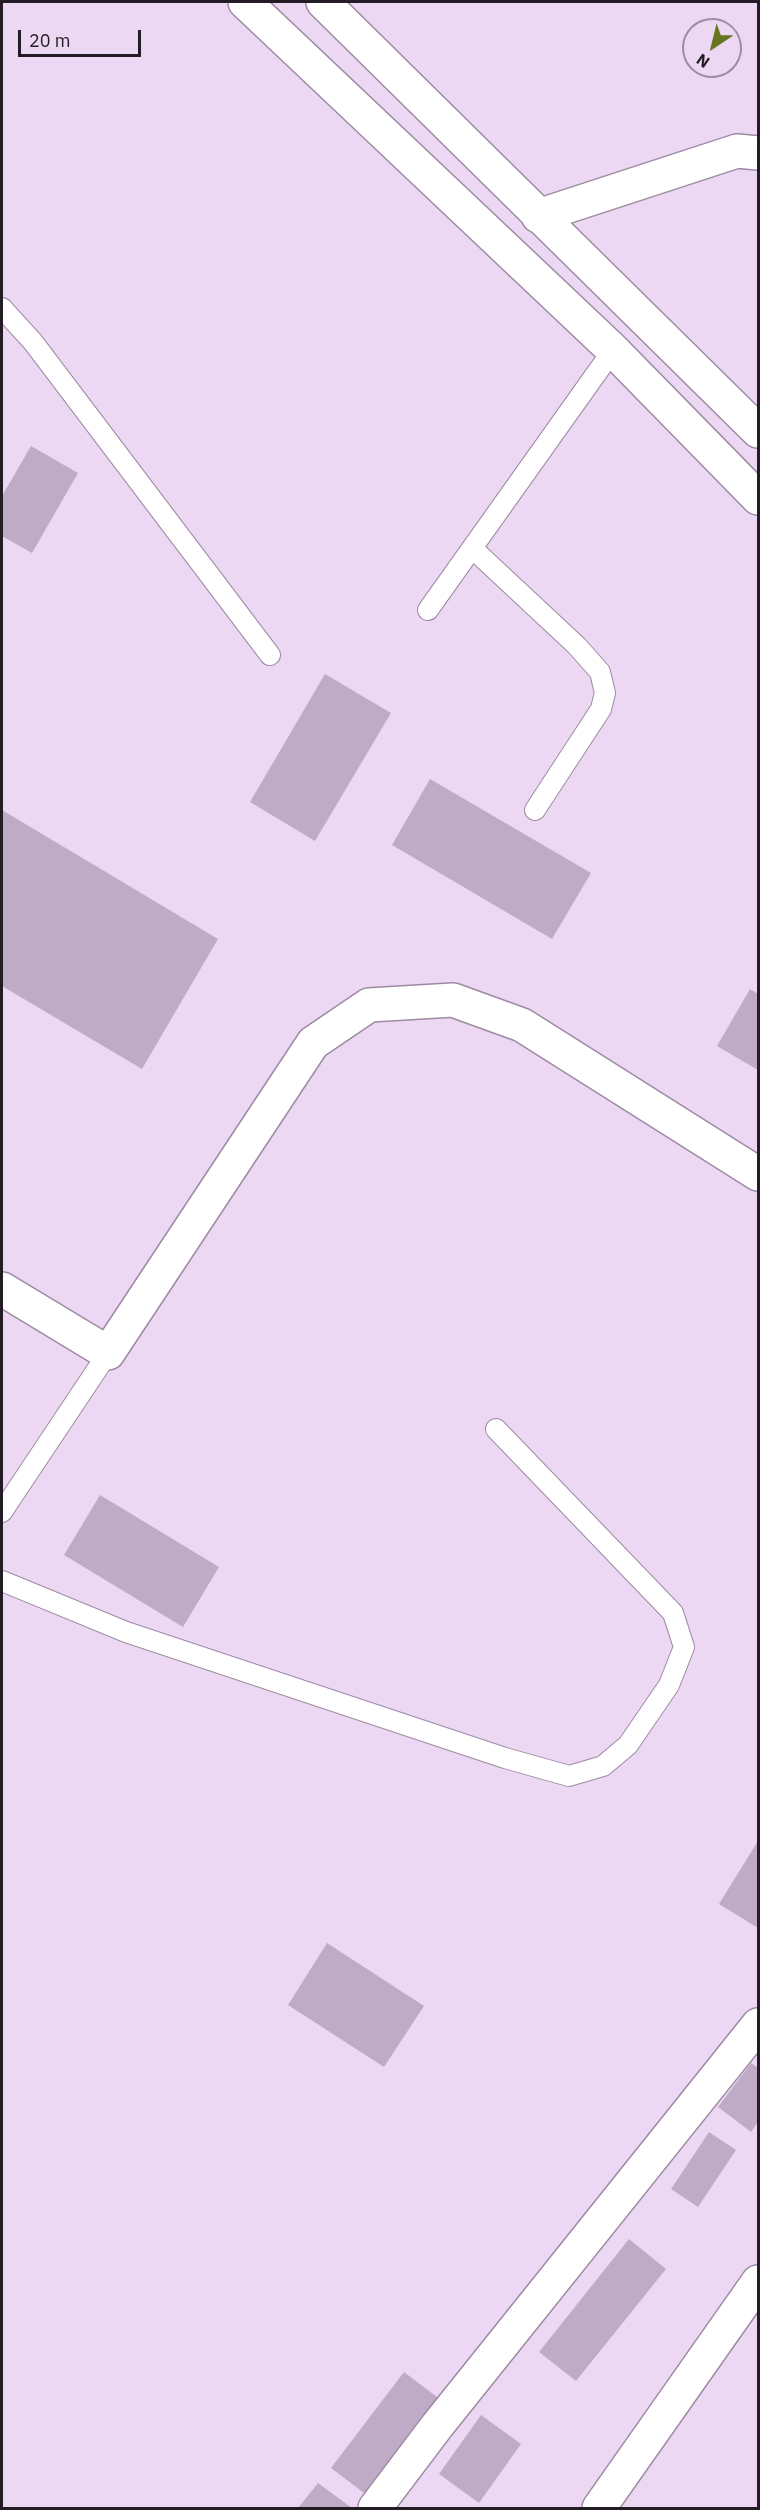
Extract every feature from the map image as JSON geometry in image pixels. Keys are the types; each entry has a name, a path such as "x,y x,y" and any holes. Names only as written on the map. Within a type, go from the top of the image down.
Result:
{"street":[{"path":"245,2 613,350 759,498"},
{"path":"323,2 759,431"},
{"path":"538,216 737,151 759,153"},
{"path":"2,1289 108,1353 313,1043 369,1005 453,1000 522,1025 759,1174"},
{"path":"375,2508 445,2417 759,2025"},
{"path":"599,2508 759,2282"}],"lane":[{"path":"2,308 33,342 270,655"},
{"path":"428,610 613,350"},
{"path":"472,548 577,646 600,672 605,693 601,709 535,810"},
{"path":"2,1512 108,1353"},
{"path":"2,1581 126,1632 505,1758 569,1776 603,1766 628,1745 669,1685 684,1647 674,1613 496,1429"}],"building":[{"path":"31,446 78,473 32,553 2,536 2,496"},
{"path":"325,674 391,713 315,841 250,802"},
{"path":"430,779 591,873 552,939 392,845"},
{"path":"2,810 218,939 142,1069 2,986"},
{"path":"750,989 758,994 758,1070 717,1046"},
{"path":"100,1495 219,1567 183,1627 64,1555"},
{"path":"758,1841 758,1928 719,1904"},
{"path":"327,1943 424,2006 384,2067 288,2005"},
{"path":"751,2063 758,2068 758,2122 751,2132 718,2107"},
{"path":"709,2132 736,2150 698,2207 671,2189"},
{"path":"629,2239 666,2269 576,2381 539,2352"},
{"path":"404,2372 441,2400 368,2496 331,2468"},
{"path":"481,2415 521,2444 479,2503 439,2474"},
{"path":"318,2483 352,2508 298,2508"}]}
